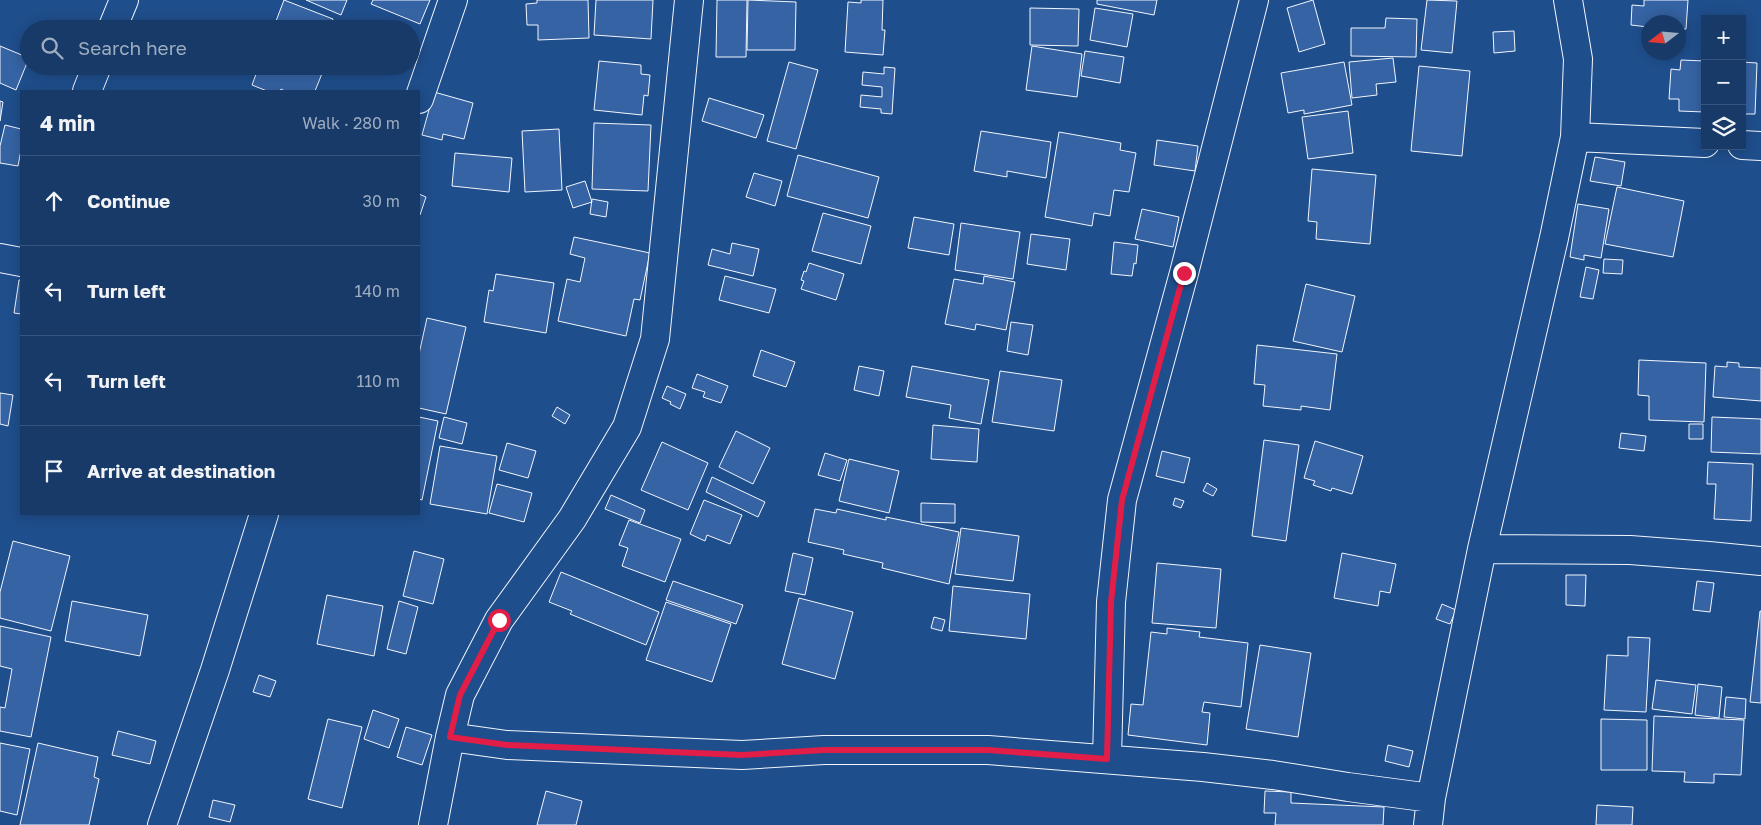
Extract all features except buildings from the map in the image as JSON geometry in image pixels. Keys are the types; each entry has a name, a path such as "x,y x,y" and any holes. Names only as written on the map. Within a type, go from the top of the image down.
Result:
{"street":[{"path":"116,20 124,0"},
{"path":"420,96 453,0"},
{"path":"433,825 460,695 499,620 572,519 627,427 654,339 689,0"},
{"path":"1107,759 1111,602 1122,500 1186,264 1254,0"},
{"path":"1428,825 1482,549 1554,238 1575,137 1578,59 1568,0"},
{"path":"87,90 93,75"},
{"path":"1575,137 1701,143"},
{"path":"1746,145 1761,146"},
{"path":"162,825 215,670 264,515"},
{"path":"1482,549 1630,550 1761,561"},
{"path":"450,737 507,745 742,755 824,750 988,750 1273,775 1432,798"}],"route":[{"path":"499,620 460,695 450,737 507,745 742,755 824,750 988,750 1107,759 1111,602 1122,500 1184,273"}]}
